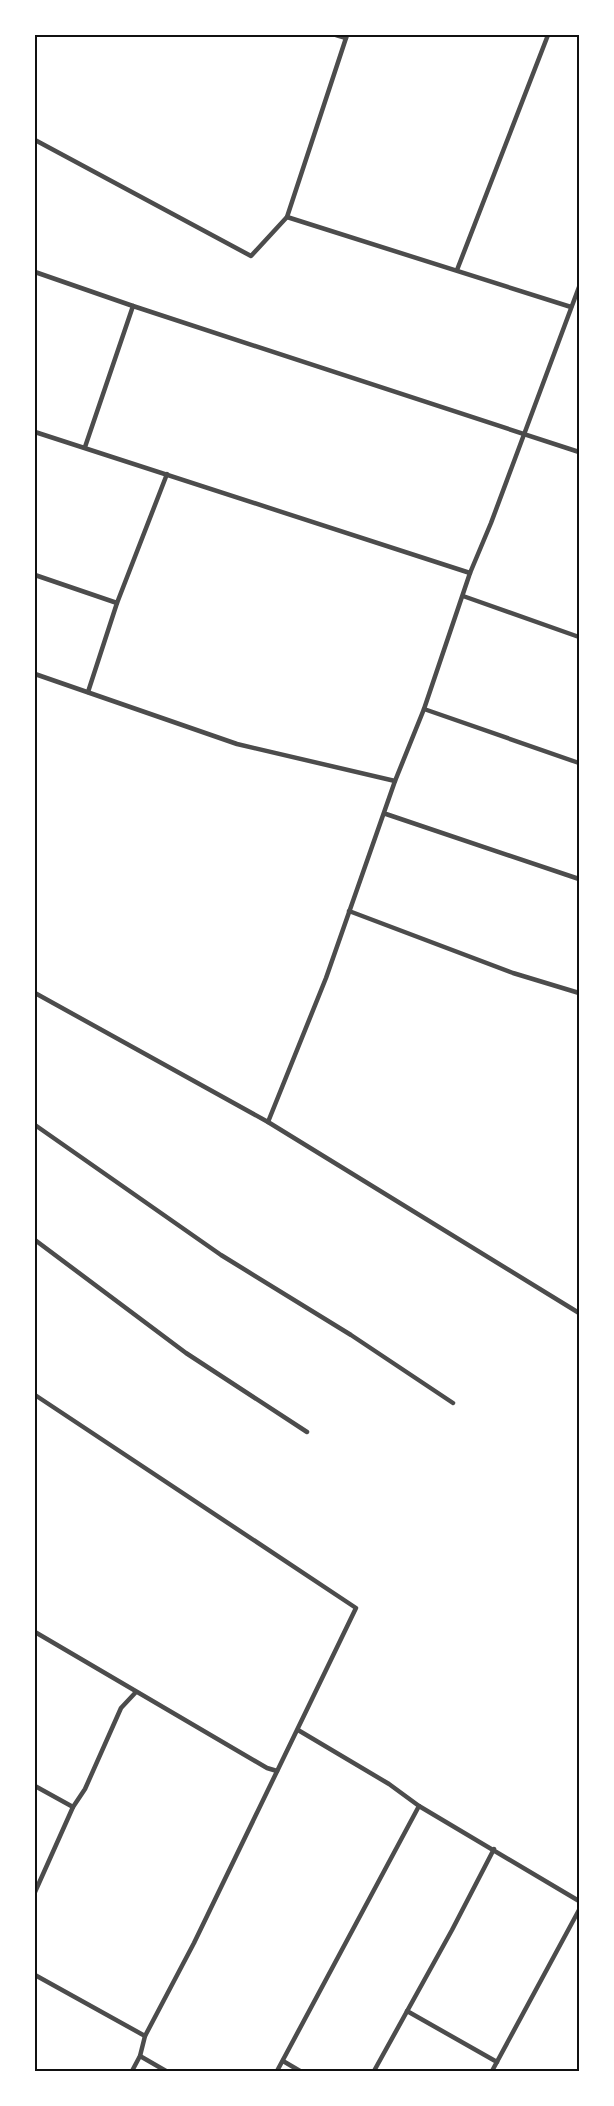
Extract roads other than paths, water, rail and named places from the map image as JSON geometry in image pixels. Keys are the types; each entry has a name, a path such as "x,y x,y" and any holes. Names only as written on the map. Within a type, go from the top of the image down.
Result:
{"street":[{"path":"35,140 251,256 287,217 347,37 336,35"},
{"path":"457,270 548,35"},
{"path":"287,217 572,307"},
{"path":"35,272 579,452"},
{"path":"268,1122 326,978 386,814 396,781 424,709 470,573 492,523 579,287"},
{"path":"85,447 133,306"},
{"path":"35,432 470,573"},
{"path":"88,692 117,602 167,474"},
{"path":"35,575 117,602"},
{"path":"463,596 579,637"},
{"path":"35,674 237,744 396,781"},
{"path":"424,709 579,763"},
{"path":"386,814 579,879"},
{"path":"349,912 513,973 579,993"},
{"path":"35,993 268,1122 579,1313"},
{"path":"35,1125 221,1255 351,1335 453,1403"},
{"path":"35,1240 186,1353 308,1432"},
{"path":"35,1395 356,1608 194,1943 145,2036 140,2056 132,2071"},
{"path":"35,1632 267,1768 277,1771"},
{"path":"35,1892 73,1807 85,1789 121,1708 136,1692"},
{"path":"298,1730 389,1784 418,1806 494,1849 579,1901"},
{"path":"35,1786 73,1807"},
{"path":"277,2071 418,1806"},
{"path":"374,2071 494,1849"},
{"path":"492,2071 579,1910"},
{"path":"35,1975 145,2036"},
{"path":"407,2011 498,2062"},
{"path":"140,2056 166,2071"},
{"path":"282,2061 300,2071"}]}
